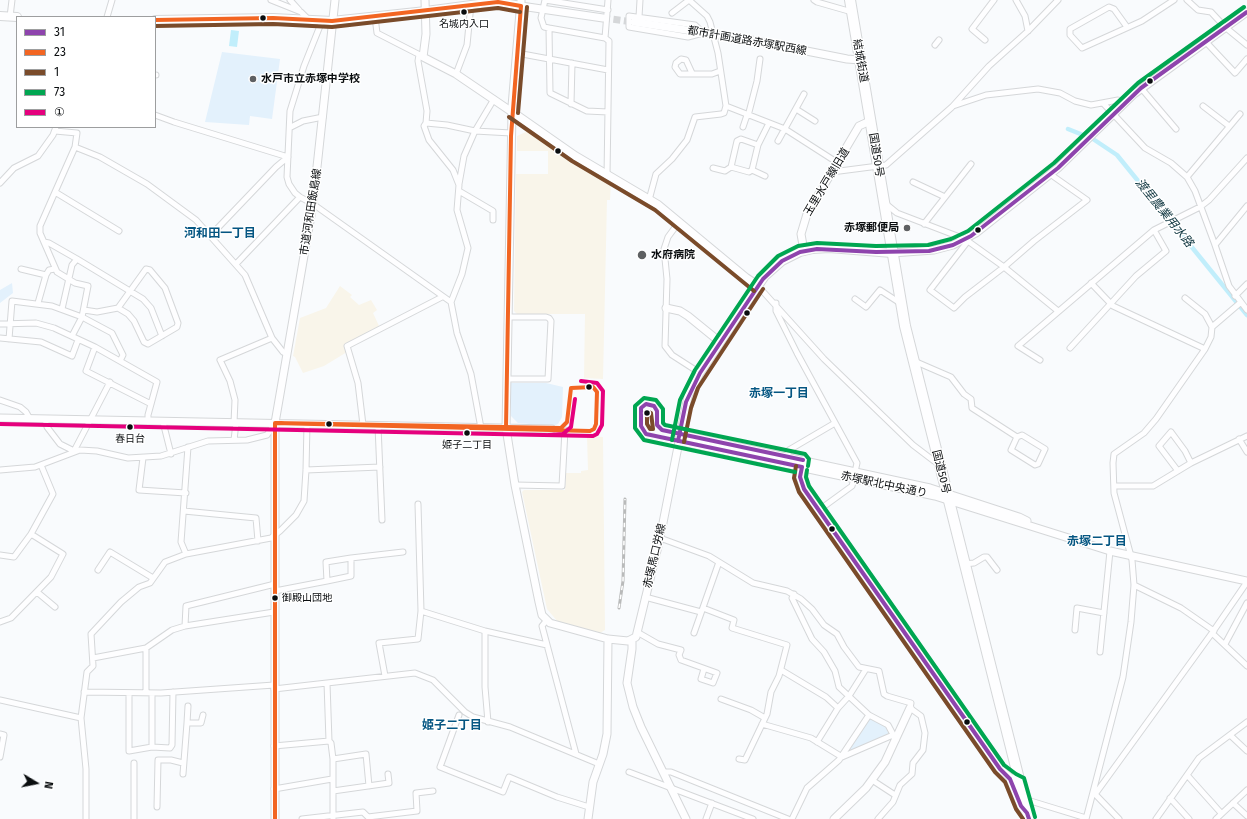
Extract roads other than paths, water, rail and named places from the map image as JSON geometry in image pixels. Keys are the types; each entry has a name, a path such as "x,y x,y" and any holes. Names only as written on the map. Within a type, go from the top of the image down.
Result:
{"highway":[{"name":"結城街道","path":"850,0 870,121"},
{"name":"国道50号","path":"870,121 900,303 912,361 1016,768 1012,778 1024,799 1028,816"}],"main road":[{"path":"156,20 274,18 332,21 426,11 471,4 498,2 521,3 512,112 544,136 607,176 649,200 679,222 735,269 758,286 765,276 782,261 804,251 826,248 892,253"},
{"path":"0,16 13,17"}],"street":[{"path":"12,0 13,17"},
{"path":"107,16 112,0"},
{"path":"271,0 301,12"},
{"path":"290,0 309,20"},
{"name":"市道河和田飯島線","path":"275,819 274,423 314,204 335,0"},
{"path":"425,0 425,49 418,61 427,111 426,123 424,126 429,140 447,161 459,185"},
{"path":"607,176 609,41 605,38 544,27 541,18 545,0 608,10"},
{"path":"605,38 608,0"},
{"path":"637,19 640,0"},
{"path":"649,200 656,174 672,159 687,140 695,117 724,113 726,106 713,34 707,16 689,0 672,13"},
{"path":"814,0 852,12"},
{"path":"985,40 972,28 994,0"},
{"path":"1016,0 1025,16 1028,31"},
{"path":"832,172 884,166 905,150 934,121 952,107 989,66 1028,31 1058,0"},
{"path":"1127,27 1114,9 1109,8 1070,29 1070,35 1082,48 1142,21 1174,0"},
{"path":"1188,0 1198,10 1211,12 1225,27 1247,45"},
{"path":"521,3 542,9 603,18"},
{"path":"456,74 467,45 471,4"},
{"path":"1050,174 1087,200 965,297 954,308 930,290 967,240 1050,174 1141,88 1247,12"},
{"path":"375,17 377,33 456,74 494,98 512,112 506,428 515,485 539,602 546,621 554,625 608,639 632,641 633,646 627,677 628,688 641,727 686,819"},
{"name":"都市計画道路赤塚駅西線","path":"637,19 847,59 860,60"},
{"path":"322,21 290,111 291,127 287,177 291,189 300,197 314,204 451,302"},
{"path":"549,28 550,93 587,111 608,112"},
{"path":"936,45 939,40"},
{"path":"1205,41 1235,73 1247,59"},
{"path":"517,52 608,70"},
{"path":"743,127 757,81 760,59"},
{"path":"571,104 572,63"},
{"path":"692,73 712,74 720,71"},
{"path":"1141,88 1176,129"},
{"path":"952,107 986,95 1038,89 1060,93 1084,104 1095,105 1118,100 1125,102"},
{"path":"778,141 804,94"},
{"path":"481,428 471,374 456,333 451,302 462,274 468,248 457,210 459,185 464,156 475,131 494,98"},
{"path":"1103,103 1145,148 1171,163 1187,177 1195,191 1216,245 1229,286 1239,304 1247,310"},
{"path":"726,106 785,129 838,163"},
{"path":"1203,106 1230,126"},
{"path":"796,109 814,121"},
{"path":"1187,177 1240,114"},
{"path":"156,115 288,157"},
{"path":"291,127 303,121 323,117"},
{"name":"玉里水戸線旧道","path":"804,251 801,234 804,221 859,126 870,121"},
{"path":"426,123 447,125 475,131 511,133"},
{"path":"752,170 758,145 768,123"},
{"path":"0,183 14,168 38,156 56,129 77,133 74,147 40,226 40,233 55,269 75,283 88,286 82,317 72,336"},
{"path":"713,168 725,171 731,167 737,141 741,139 758,145"},
{"path":"74,147 100,157 159,191 196,220 211,235 245,275 272,338 283,352 287,354"},
{"path":"211,235 276,167 288,157"},
{"path":"1040,360 1018,346 1154,230 1200,207 1216,194 1247,158"},
{"path":"924,224 971,164"},
{"path":"731,167 749,172 752,170 765,176"},
{"path":"913,182 945,197"},
{"path":"459,191 493,211 493,220"},
{"path":"55,192 119,230"},
{"path":"236,264 300,197"},
{"path":"883,202 897,213 967,240 1004,267 1058,312"},
{"path":"1216,245 1247,206"},
{"path":"679,222 668,237 664,249 667,279 665,341 668,351 700,373"},
{"path":"1070,348 1136,276 1166,251 1154,230"},
{"path":"892,253 934,250 967,240"},
{"path":"44,242 49,243 144,299 151,308 162,336"},
{"path":"62,309 72,265 77,259"},
{"path":"21,269 46,275"},
{"path":"38,303 46,275 49,270 55,269"},
{"path":"84,310 97,312 118,308 128,314 134,321 144,342 148,344 177,327 178,323 165,288 150,270 146,270 118,308"},
{"path":"1091,283 1111,304 1205,349"},
{"path":"1235,296 1247,284"},
{"path":"758,286 776,303 824,359 913,445 934,461 938,460"},
{"name":"赤塚馬口労線","path":"632,641 637,632 660,538 686,402 700,373 758,286"},
{"path":"855,299 866,307 880,290 900,303"},
{"path":"364,425 358,383 347,346 442,297"},
{"path":"1024,799 1086,818 1095,793 1123,676 1131,622 1134,585 1131,556 1114,486 1114,454 1148,428 1205,349 1211,337 1212,327 1205,314 1185,298"},
{"path":"9,339 12,301 38,303 62,309 82,317 112,333 123,355 120,361"},
{"path":"776,303 776,310 786,332 857,463 852,486 819,510"},
{"path":"1212,327 1239,304"},
{"path":"666,308 688,316 720,342"},
{"path":"507,379 548,379 551,321 546,317 508,317"},
{"path":"0,324 44,325 95,347 157,382 148,421"},
{"path":"0,338 41,342 72,356 78,340"},
{"path":"234,440 235,400 230,381 220,360 272,338"},
{"path":"95,347 86,371 152,404"},
{"path":"912,361 920,362 951,377 964,394 971,399 972,408 1017,437 1022,435 1045,449 1038,464 1035,465 1011,450 1017,437"},
{"path":"74,451 110,382"},
{"path":"0,400 20,407 26,412 30,419"},
{"path":"0,418 552,429"},
{"path":"44,419 47,427 60,444 74,451"},
{"path":"163,422 171,454"},
{"path":"0,470 41,465 74,451 97,450 128,458 143,458 171,454 208,441 247,440 267,435 274,423"},
{"path":"787,457 789,450 834,423"},
{"path":"86,819 86,769 81,718 87,672 93,666 91,640 93,631 121,602 139,588 150,583 165,562 186,554 258,541 274,536 296,515 303,505 306,470 307,424"},
{"path":"378,426 382,520"},
{"path":"515,485 562,486 565,430"},
{"path":"1178,471 1159,446 1172,432 1191,463"},
{"path":"1114,486 1153,486 1191,463 1247,436"},
{"name":"赤塚駅北中央通り","path":"679,437 787,457 802,464"},
{"name":"赤塚駅北中央通り","path":"679,437 874,480 930,488 947,496 1019,517 1033,526 1110,551 1247,582"},
{"path":"1239,439 1247,452"},
{"path":"186,554 181,542 186,493 188,447"},
{"path":"143,458 139,490 186,493"},
{"path":"802,464 801,484 1012,778 1021,806 1028,816"},
{"path":"0,555 14,557 31,534 53,494 41,465"},
{"path":"306,470 380,467"},
{"path":"385,676 379,643 418,639 422,611 418,504"},
{"path":"184,511 256,518 258,541"},
{"path":"0,622 11,618 52,577 63,554 31,534"},
{"path":"660,538 709,556 753,583 794,594 812,609 824,625 837,634 844,647 859,667 879,671 884,694 912,703 895,738 890,754 866,788 834,819"},
{"path":"1100,652 1110,551"},
{"path":"98,570 110,552 153,578"},
{"path":"327,581 326,562 403,552"},
{"path":"964,564 974,563 984,557 987,557 997,570"},
{"path":"185,626 186,606 275,588 351,576 351,558"},
{"path":"694,633 719,562"},
{"path":"1095,793 1213,632 1247,582"},
{"path":"1134,585 1181,608 1213,632 1247,666"},
{"path":"37,592 55,607"},
{"path":"794,594 792,598 812,639 824,652 835,672 839,687 869,715 888,725 895,738"},
{"path":"645,597 702,610 734,620 732,628 787,645 781,670 771,692 765,718 745,760 739,759"},
{"path":"1225,644 1247,603"},
{"path":"1075,630 1078,608 1104,614"},
{"path":"422,611 485,630 547,645"},
{"path":"93,658 146,648 172,630 185,626 274,612"},
{"path":"546,621 542,626 576,754"},
{"path":"485,630 484,687 488,722"},
{"path":"637,632 658,644 681,650 680,655 682,660 704,669"},
{"path":"588,819 593,782 607,734 608,639"},
{"path":"146,648 152,747"},
{"path":"817,742 838,708 849,696 866,669"},
{"path":"781,670 826,697 838,708"},
{"path":"84,692 149,693 274,687 327,683 408,673 428,677 440,685 465,712 479,720 510,727 599,764"},
{"path":"327,683 329,741 331,743 333,759 333,817"},
{"path":"129,693 129,752 152,747 170,748 172,745 173,692"},
{"path":"721,699 765,718"},
{"path":"0,700 81,718"},
{"path":"183,774 188,706"},
{"path":"878,819 893,802 900,785 912,774 913,763 923,750 924,724 921,716 910,708"},
{"path":"187,722 202,723 203,715"},
{"path":"459,715 440,767 502,792 509,777 557,797 589,807"},
{"path":"792,819 807,788 842,757 869,715"},
{"path":"762,724 811,738 842,757"},
{"path":"1156,819 1200,758 1246,724"},
{"path":"0,734 4,735 0,757"},
{"path":"1230,735 1247,752"},
{"path":"842,757 895,738"},
{"path":"274,746 329,741"},
{"path":"333,759 366,754 369,786"},
{"path":"157,807 158,760 171,760 183,763"},
{"path":"134,763 134,819"},
{"path":"629,772 670,786 745,818 753,819"},
{"path":"663,772 671,772 788,819"},
{"path":"333,791 390,783 388,774"},
{"path":"1188,775 1221,813"},
{"path":"274,789 332,779"},
{"path":"872,780 895,795"},
{"path":"1216,819 1247,790"},
{"path":"302,819 333,817 363,812 368,817 417,811 416,793 433,792"},
{"path":"1095,793 1120,819"},
{"path":"1170,798 1189,819"},
{"path":"706,819 712,803"},
{"path":"1233,803 1247,816"}],"water":[{"path":"231,30 239,31 237,47 229,46"}],"waterway":[{"name":"渡里農業用水路","path":"1068,129 1093,139 1117,155 1247,315"}],"tunnel":[{"path":"603,18 634,22"}],"railway":[{"path":"619,608 623,581 625,499"}],"place":[{"name":"名城内入口","path":"464,12"},
{"name":"水戸市立赤塚中学校","path":"253,79"},
{"name":"赤塚郵便局","path":"907,228"},
{"name":"水府病院","path":"642,255"},
{"name":"春日台","path":"130,427"},
{"name":"姫子二丁目","path":"467,433"},
{"name":"御殿山団地","path":"275,598"}],"district":[{"name":"河和田一丁目","path":"220,234"},
{"name":"赤塚一丁目","path":"779,394"},
{"name":"赤塚二丁目","path":"1097,542"},
{"name":"姫子二丁目","path":"452,726"}]}
